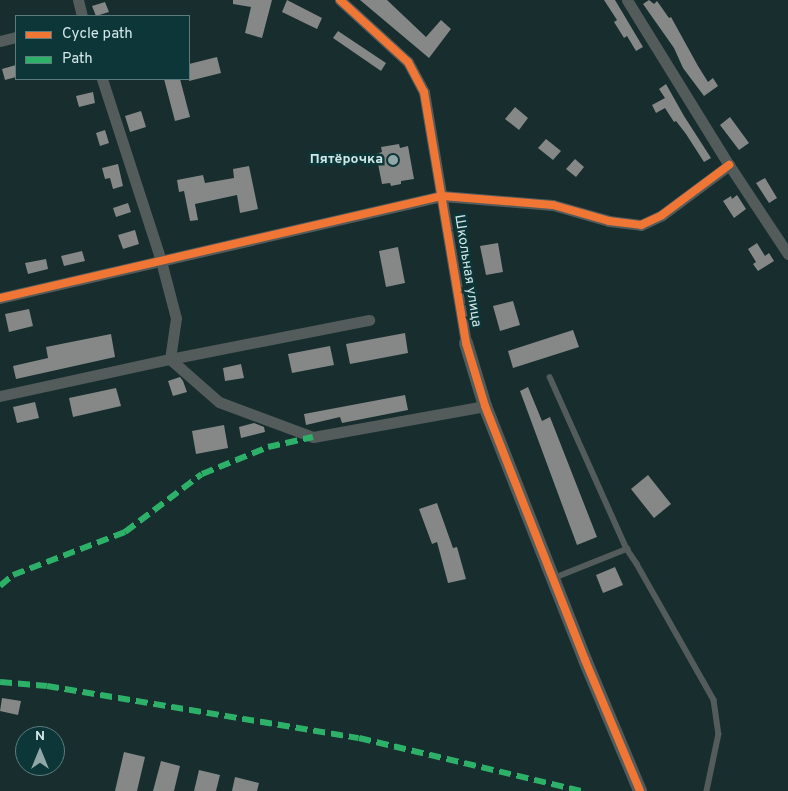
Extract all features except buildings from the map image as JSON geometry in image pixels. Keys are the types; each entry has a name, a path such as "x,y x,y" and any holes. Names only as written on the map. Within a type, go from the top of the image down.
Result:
{"street":[{"path":"78,0 82,15"},
{"name":"Школьная улица","path":"340,0 408,62 424,92 466,343"},
{"path":"627,0 729,165 788,254"},
{"path":"0,40 15,37"},
{"path":"102,80 160,261 176,318 170,359"},
{"path":"0,298 442,196 553,205 609,221 641,225 662,215 729,165"},
{"path":"0,396 170,359 369,320"},
{"path":"466,343 485,406 640,791"},
{"path":"170,359 220,402 313,437 485,406"}],"lane":[{"path":"550,377 627,549 714,700 719,734 707,791"},
{"path":"553,578 627,549"}],"marked path":[{"path":"0,586 13,575 125,532 202,474 268,447 313,437"},
{"path":"0,682 47,686 359,738 582,791"}],"cycle path":[{"path":"340,0 408,62 424,92 466,343 485,406 585,660 640,791"},
{"path":"0,298 442,196 553,205 609,221 641,225 662,215 729,165"}],"place":[{"name":"Пятёрочка","path":"393,160"}]}
